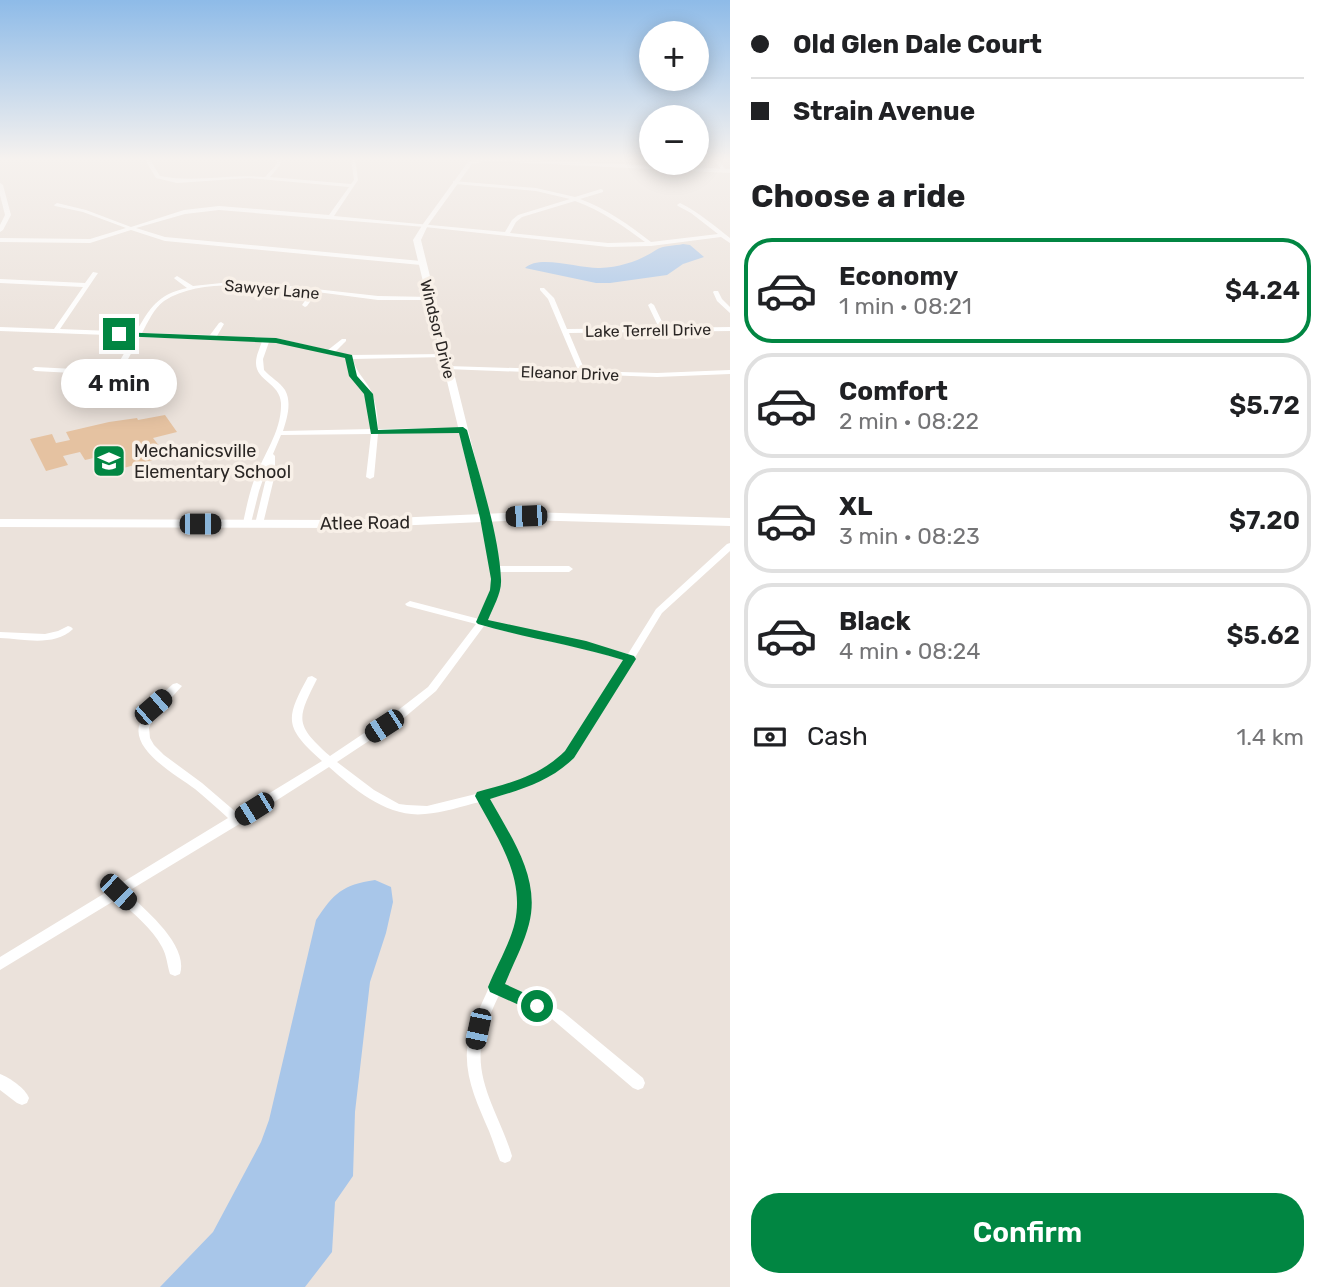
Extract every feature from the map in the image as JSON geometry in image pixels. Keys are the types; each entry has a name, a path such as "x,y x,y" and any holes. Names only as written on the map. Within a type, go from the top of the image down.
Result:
{"main road":[{"name":"Atlee Road","path":"0,523 349,524 538,517 729,525"}],"street":[{"path":"107,218 133,229 176,241 421,263"},
{"path":"0,240 83,243 166,218"},
{"path":"343,218 608,245 651,244 723,235"},
{"name":"Windsor Drive","path":"430,218 417,240 421,263 485,518"},
{"path":"507,234 518,218"},
{"path":"618,218 651,244"},
{"path":"699,218 730,241"},
{"path":"56,331 95,273"},
{"path":"177,278 192,288"},
{"path":"0,281 87,285"},
{"name":"Sawyer Lane","path":"116,374 157,304 169,295 192,288 233,284 388,299 430,298"},
{"path":"542,289 551,298 583,373"},
{"path":"305,305 314,292"},
{"path":"716,292 719,300 730,311"},
{"path":"650,305 663,330"},
{"path":"212,338 221,324"},
{"path":"0,329 266,340 298,343 349,357 445,355"},
{"name":"Lake Terrell Drive","path":"565,331 730,329"},
{"path":"253,524 271,474 271,454 285,399 282,391 259,370 259,359 266,340"},
{"path":"329,353 344,340"},
{"path":"349,357 354,376 369,394 374,433 370,477"},
{"name":"Eleanor Drive","path":"448,368 583,373 730,372"},
{"path":"35,369 165,376"},
{"path":"277,433 463,430"},
{"path":"2,959 237,820 401,714 432,689 482,622 495,590 485,518"},
{"path":"312,679 298,707 296,719 305,738 379,799 398,808 427,810 533,781 570,755 669,600 730,546"},
{"path":"494,569 569,569"},
{"path":"410,604 515,631 586,645 630,659"},
{"path":"0,635 47,637 61,634 68,629"},
{"path":"177,686 153,707 143,732 146,743 157,758 212,796 237,820"},
{"path":"482,796 516,859 524,885 522,923 478,1029 474,1050 475,1075 481,1100 501,1140 505,1156"},
{"path":"118,892 164,937 174,959 175,970"},
{"path":"496,987 557,1015 638,1083"},
{"path":"0,1081 22,1098"}],"water":[{"path":"690,245 704,257 683,264 667,275 596,283 525,268 540,262 592,268 615,266 636,260 662,247"},
{"path":"375,880 391,887 393,902 370,982 355,1112 353,1176 335,1202 332,1252 305,1287 160,1287 213,1232 261,1142 269,1120 316,920 340,892"}],"building":[{"name":"Mechanicsville Elementary School","path":"165,415 177,432 153,438 167,456 120,469 111,454 85,460 80,452 63,456 68,465 46,471 30,439 52,434 56,443 70,440 66,432 109,422"}],"place":[{"name":"Mechanicsville Elementary School","path":"109,461"}],"route":[{"path":"119,334 276,340 349,357 351,371 369,394 374,433 463,430 485,518 496,579 495,590 482,622 567,640 630,659 570,755 533,781 482,796 516,859 524,885 522,923 496,987 537,1006"}]}
